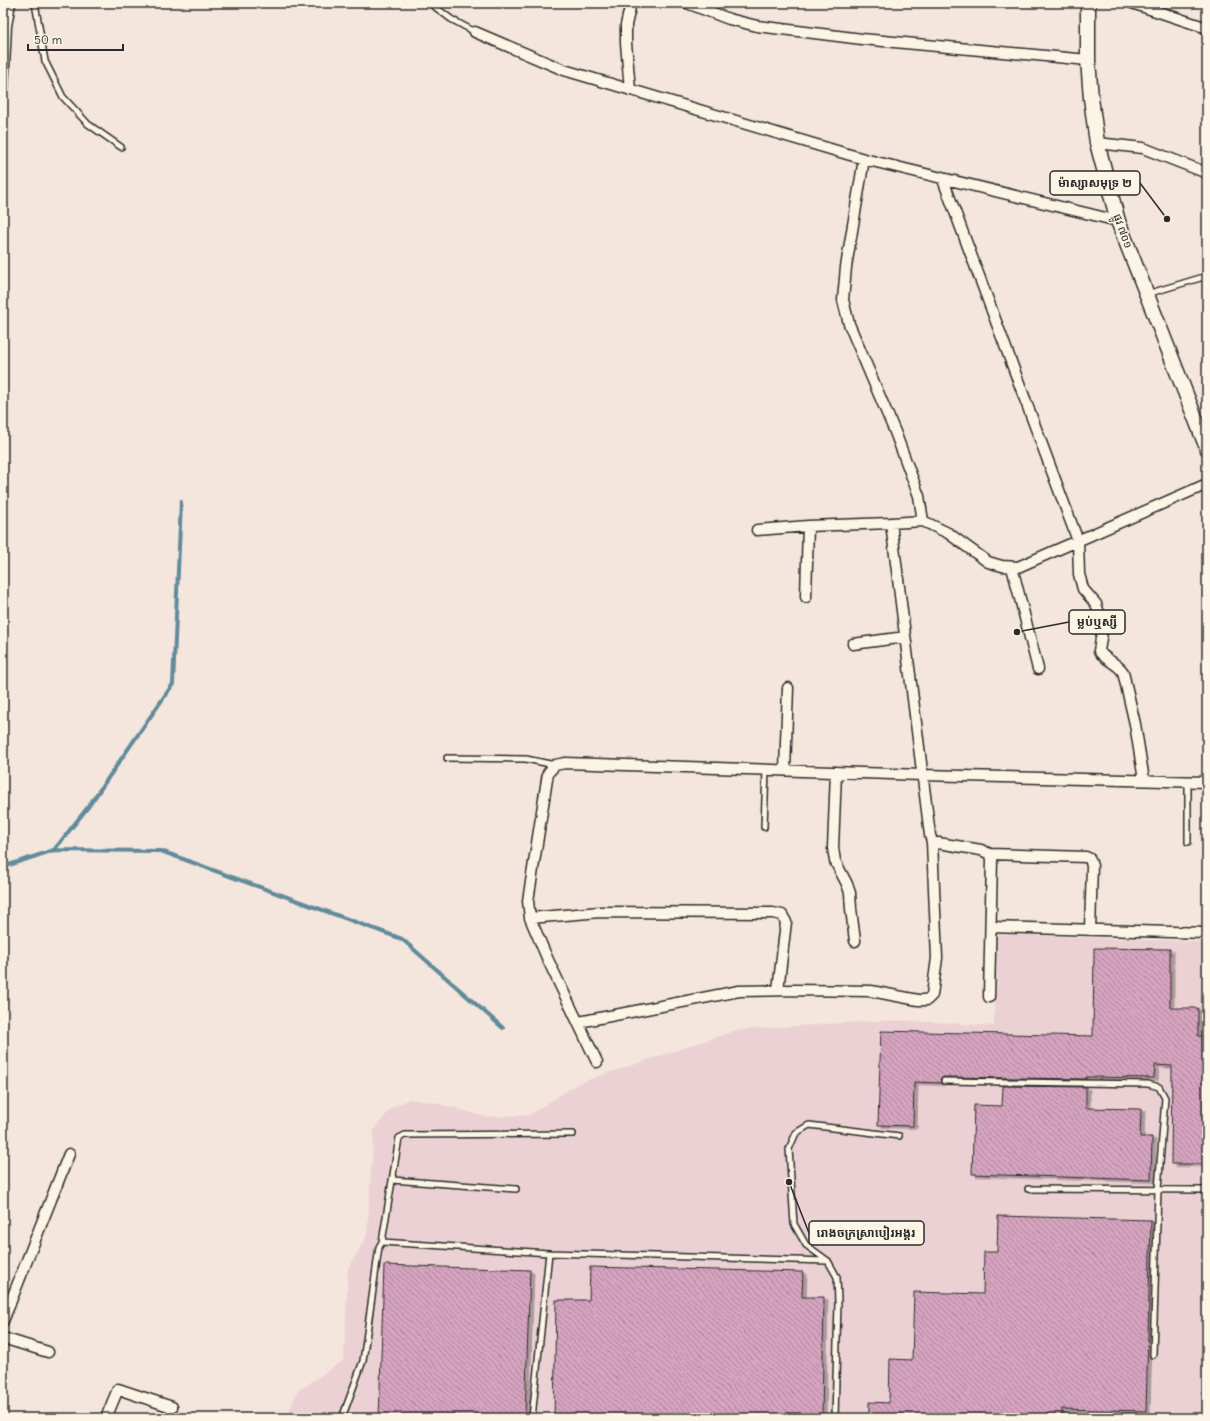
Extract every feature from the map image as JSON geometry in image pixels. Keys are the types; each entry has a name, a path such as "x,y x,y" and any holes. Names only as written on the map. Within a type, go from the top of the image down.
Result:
{"main road":[{"name":"ផ្លូវ ៧០១","path":"1088,3 1088,60 1097,143 1118,221 1147,294 1204,427 1207,448"}],"street":[{"path":"3,89 6,26 10,3"},
{"path":"630,90 626,31 631,3"},
{"path":"687,3 729,19 757,26 862,39 1088,60"},
{"path":"1132,3 1207,28"},
{"path":"475,32 564,70 864,159 1118,221"},
{"path":"1097,143 1143,148 1207,173"},
{"path":"864,159 846,267 843,300 849,324 895,432 919,496 923,521"},
{"path":"942,177 1078,541 1079,574 1083,589 1096,604 1103,625 1099,651 1104,658 1118,665 1123,672 1135,724 1144,780"},
{"path":"757,530 808,526 923,521 948,533 988,562 1002,566 1018,567 1207,484"},
{"path":"578,1022 739,991 871,991 918,1000 927,1000 932,995 937,958 932,842 922,775 891,523"},
{"path":"806,597 808,526"},
{"path":"1012,567 1038,669"},
{"path":"853,644 905,637"},
{"path":"785,770 788,688"},
{"path":"597,1062 548,960 530,918 528,901 548,773 555,765 565,763 922,775 1207,782"},
{"path":"836,772 832,848 835,862 847,884 850,893 855,941"},
{"path":"932,842 981,850 990,854 1086,857 1090,859 1092,866 1090,930"},
{"path":"989,997 992,859 990,854"},
{"path":"530,918 600,912 773,913 782,915 786,922 778,990"},
{"path":"991,927 1207,933"},
{"path":"3,1321 69,1154"},
{"path":"3,1338 48,1352"},
{"path":"106,1418 118,1389 172,1407 167,1418"}],"lane":[{"path":"35,3 45,61 63,97 88,124 122,147"},
{"path":"430,3 451,19 475,32"},
{"path":"1147,294 1207,276"},
{"path":"447,758 526,759 555,765"},
{"path":"764,827 766,770"},
{"path":"1188,782 1188,842"},
{"path":"944,1081 1148,1084 1159,1087 1165,1098 1158,1190 1153,1355"},
{"path":"835,1418 838,1302 837,1277 828,1261 806,1245 794,1224 789,1149 796,1133 808,1125 899,1136"},
{"path":"342,1418 363,1361 379,1247 382,1242 399,1138 405,1135 573,1134"},
{"path":"392,1180 516,1189"},
{"path":"1028,1189 1207,1190"},
{"path":"382,1242 549,1253 828,1261"},
{"path":"532,1418 549,1253"}],"shaded area":[{"path":"996,934 1207,942 1207,1418 286,1418 298,1391 344,1360 348,1269 367,1235 374,1130 391,1108 410,1099 437,1103 486,1117 529,1115 579,1083 737,1030 870,1021 912,1021 994,1026"}],"building":[{"path":"1094,948 1170,949 1170,1008 1198,1008 1198,1036 1206,1036 1205,1088 1207,1088 1207,1164 1171,1164 1172,1066 1155,1065 1154,1078 1086,1077 1086,1079 944,1077 940,1079 941,1083 914,1082 913,1126 878,1125 881,1031 1093,1036"},
{"path":"1003,1086 1086,1087 1086,1108 1141,1109 1140,1137 1152,1137 1151,1180 972,1174 974,1105 1002,1106"},
{"path":"998,1216 1151,1220 1146,1411 1062,1409 1062,1418 869,1418 869,1402 889,1403 890,1359 912,1360 914,1292 983,1294 984,1252 997,1252"},
{"path":"384,1265 530,1270 525,1418 379,1418"},
{"path":"590,1267 803,1272 802,1297 824,1297 822,1418 554,1418 556,1300 589,1300"}],"waterway":[{"path":"54,850 88,807 173,684 181,502"},
{"path":"3,867 54,850 161,851 402,939 503,1028"}],"place":[{"name":"ម៉ាស្សាសមុទ្រ ២","path":"1167,219"},
{"name":"ម្លប់ឬស្សី","path":"1017,632"},
{"name":"រោងចក្រស្រាបៀរអង្គរ","path":"789,1182"}]}
